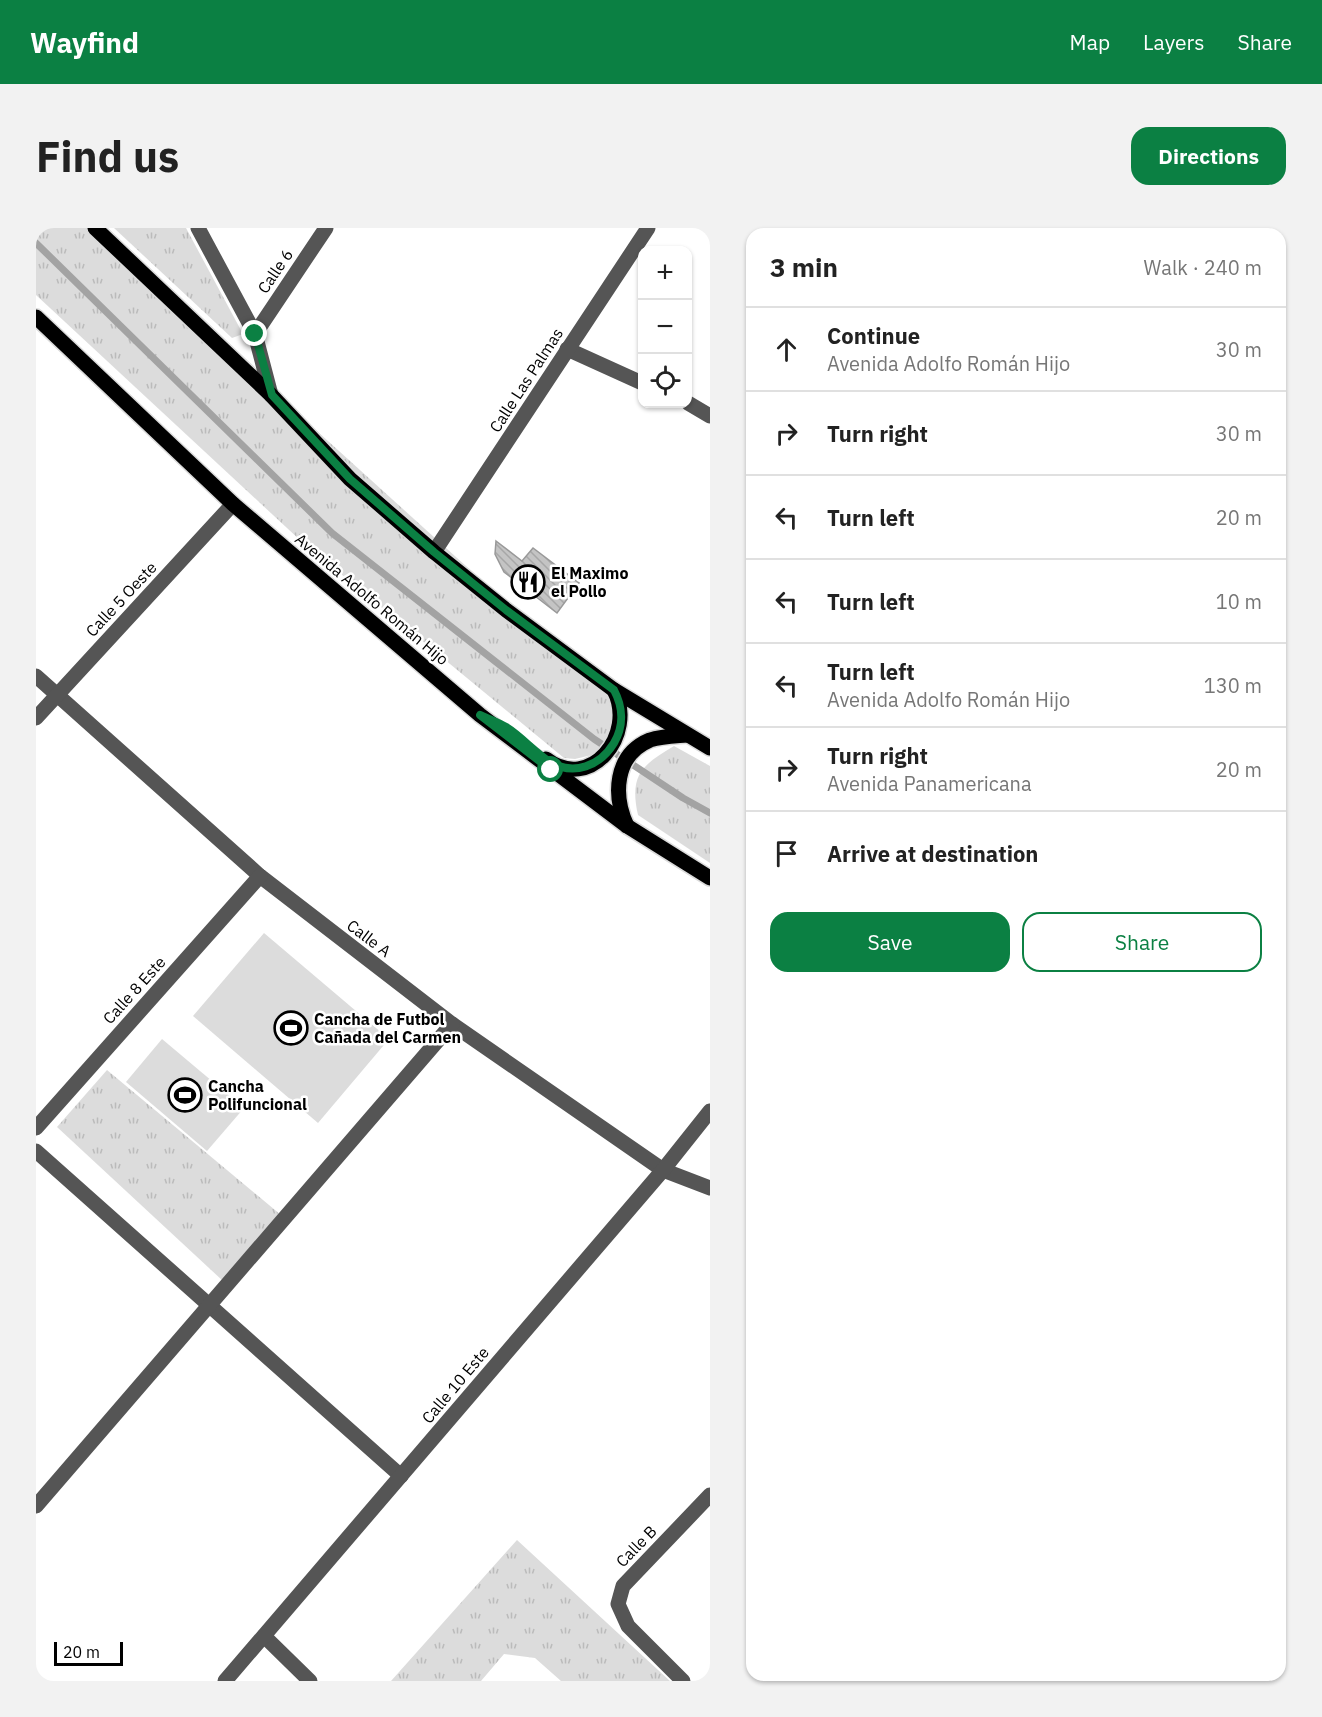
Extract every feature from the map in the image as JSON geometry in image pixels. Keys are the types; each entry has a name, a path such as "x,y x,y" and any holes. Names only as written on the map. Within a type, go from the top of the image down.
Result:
{"main road":[{"path":"95,228 272,395 350,479 434,552 616,695 679,735 710,748"},
{"name":"Avenida Adolfo Román Hijo","path":"36,316 233,504 480,715 627,826 710,878"},
{"path":"480,715 506,727 550,762 566,768 584,767 599,760 618,735 621,717 616,695"},
{"path":"627,826 617,792 619,778 629,757 644,743 656,738 679,735"}],"street":[{"path":"198,228 255,334 272,395"},
{"name":"Calle 6","path":"255,334 326,228"},
{"name":"Calle Las Palmas","path":"434,552 648,228"},
{"path":"567,349 638,381"},
{"path":"692,407 710,416"},
{"name":"Calle 5 Oeste","path":"36,718 233,504"},
{"name":"Calle A","path":"36,676 260,876 452,1024 663,1170 710,1188"},
{"name":"Calle 8 Este","path":"36,1128 260,876"},
{"path":"36,1506 452,1024"},
{"name":"Calle 10 Este","path":"225,1681 663,1170 710,1111"},
{"path":"36,1151 401,1476"},
{"name":"Calle B","path":"683,1681 628,1626 618,1604 622,1586 710,1495"},
{"path":"264,1636 310,1681"}],"green space":[{"path":"36,228 93,228 617,703 617,722 600,753 575,759 564,758 301,541 36,295"},
{"path":"114,228 186,228 243,334 232,338"},
{"path":"674,746 710,766 710,863 638,815 635,790 641,773 654,759"},
{"name":"Cancha de Futbol Cañada del Carmen","path":"264,933 389,1039 318,1123 193,1016"},
{"name":"Cancha Polifuncional","path":"162,1039 244,1108 207,1151 126,1082"},
{"path":"107,1070 281,1215 223,1281 57,1127"},
{"path":"517,1540 670,1681 561,1681 535,1658 504,1654 481,1681 391,1681"}],"building":[{"path":"496,541 522,561 533,548 579,583 557,613 504,572 495,554"}],"waterway":[{"path":"36,243 332,533 594,739 683,798 710,813"}],"place":[{"name":"El Maximo el Pollo","path":"528,582"},
{"name":"Cancha de Futbol Cañada del Carmen","path":"291,1028"},
{"name":"Cancha Polifuncional","path":"185,1095"}],"route":[{"path":"255,334 272,395 350,479 434,552 506,610 614,690 621,708 618,735 610,749 599,760 584,767 566,768 550,762 506,727 480,715 551,770"}]}
